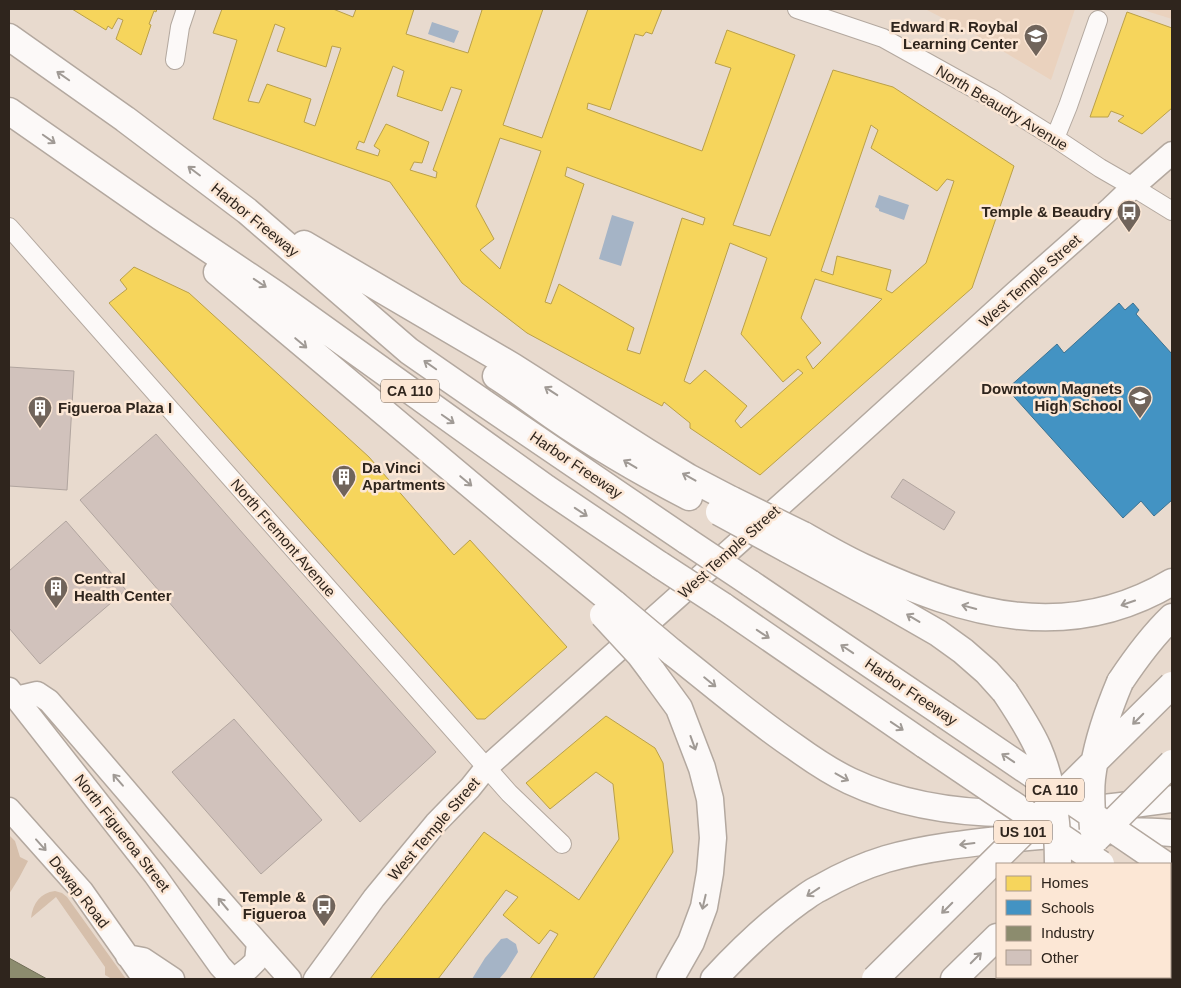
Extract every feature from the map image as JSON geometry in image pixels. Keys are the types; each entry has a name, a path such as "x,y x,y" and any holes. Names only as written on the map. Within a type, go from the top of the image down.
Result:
{"highway":[{"name":"Harbor Freeway","path":"9,38 125,119 247,211 409,351 1163,863"},
{"name":"CA 110","path":"9,111 277,295 538,482 1100,863"},
{"path":"247,211 513,387 554,417 633,466 725,506 795,542 956,604 994,614 1052,618 1080,616 1109,610 1135,601 1172,582"},
{"path":"161,217 223,277 522,528 572,588 672,652 750,714 816,762 850,781 884,795 918,804 946,808 992,812 1033,812 1113,807 1172,799"},
{"path":"795,542 877,598 938,633 969,656 1005,692 1038,748 1049,779 1056,810 1058,863"},
{"path":"609,610 679,708 702,768 710,800 713,838 710,873 704,907 691,942 670,979"},
{"path":"1101,863 1094,842 1091,810 1092,779 1098,744 1106,715 1120,682 1138,655 1172,617"},
{"name":"US 101","path":"875,979 1172,685"},
{"path":"1071,863 1172,763"},
{"path":"714,979 760,932 818,888 851,872 885,859 956,845 1042,836 1123,831 1172,833"},
{"path":"954,979 996,938"}],"main road":[{"name":"West Temple Street","path":"315,979 374,898 436,823 470,788 486,768 1172,153"},
{"path":"13,694 37,693 49,701 227,909 290,979"},
{"name":"North Figueroa Street","path":"13,694 155,875 220,966 239,976"},
{"name":"Dewap Road","path":"9,809 82,891 144,979"},
{"path":"239,976 256,960 258,943"},
{"path":"126,955 143,959 173,979"}],"street":[{"path":"175,60 180,27 186,9"},
{"name":"North Beaudry Avenue","path":"797,9 883,38 991,98 1100,168 1172,211"},
{"path":"1055,138 1098,20"},
{"name":"North Fremont Avenue","path":"9,227 486,768 517,802 562,844"}],"shaded area":[{"name":"Edward R. Roybal Learning Center","path":"925,9 1075,9 1051,80 976,35"},
{"path":"1140,9 1172,9 1172,19"},
{"path":"9,835 15,841 20,857 28,861 9,894"},
{"path":"55,891 67,897 126,979 112,979 105,975 105,967 56,897 31,918 33,908 41,896"}],"water":[{"path":"432,22 459,31 454,43 428,34"},
{"path":"879,195 909,205 904,220 879,211 875,207"},
{"path":"612,215 634,222 621,266 599,259"},
{"path":"507,938 516,944 518,952 506,971 499,979 472,979 485,958 501,939"}],"building: Homes":[{"path":"72,9 157,9 156,12 154,11 149,24 151,25 141,55 116,39 123,20 118,18 112,29 108,26 106,30"},
{"path":"222,9 333,9 353,17 356,9 414,9 406,34 468,53 482,10 479,9 543,9 503,125 542,138 588,9 662,9 652,34 646,32 643,36 635,34 610,110 588,103 587,109 702,151 731,68 715,63 727,30 795,55 733,225 770,236 833,70 893,87 1014,166 972,288 760,475 690,428 690,423 664,402 662,406 527,333 462,283 390,182 213,119 237,40 213,33","holes":["275,24 285,28 277,51 326,67 332,46 341,48 315,126 304,122 311,99 267,84 259,103 248,101","393,66 404,71 397,96 442,111 451,87 462,90 433,170 437,172 436,178 410,170 414,162 422,163 429,142 386,124 374,146 380,150 378,156 356,149 359,141 364,143","871,125 878,130 871,148 937,191 947,179 954,181 926,263 892,293 886,290 891,270 837,256 833,275 821,271","500,138 541,151 500,269 480,250 494,239 476,206","567,167 705,218 703,225 682,218 640,354 627,350 634,328 559,284 551,304 545,302 584,184 565,176","730,243 767,258 741,334 783,382 798,369 803,373 741,428 735,421 747,406 705,370 690,384 684,381","815,279 882,299 813,369 806,357 821,343 801,318"]},
{"path":"1127,12 1172,28 1172,108 1142,134 1118,121 1124,116 1111,111 1108,117 1090,117"},
{"name":"Da Vinci Apartments","path":"134,267 189,293 369,457 454,555 470,540 567,647 485,719 477,719 109,303 127,289 120,280"},
{"path":"606,716 655,748 663,763 673,852 593,979 530,979 558,934 550,930 539,944 503,915 518,897 506,890 438,979 370,979 484,832 579,900 619,839 613,784 596,772 550,809 526,783"}],"building: Schools":[{"path":"1119,303 1125,310 1133,303 1139,310 1136,314 1172,354 1172,500 1154,516 1141,501 1123,518 1007,389 1057,344 1064,353"}],"building: Industry":[{"path":"9,958 47,979 9,979"}],"building: Other":[{"name":"Figueroa Plaza I","path":"9,367 74,371 67,490 9,486"},
{"path":"156,434 436,752 360,822 80,500"},
{"path":"903,479 955,512 944,530 891,497"},
{"name":"Central Health Center","path":"66,521 126,590 40,664 9,628 9,571"},
{"path":"234,719 322,820 261,874 172,772"}],"place":[{"name":"Edward R. Roybal Learning Center","path":"1036,57"},
{"name":"Temple & Beaudry","path":"1129,233"},
{"name":"Downtown Magnets High School","path":"1140,419"},
{"name":"Figueroa Plaza I","path":"40,429"},
{"name":"Da Vinci Apartments","path":"344,498"},
{"name":"Central Health Center","path":"56,609"},
{"name":"Temple & Figueroa","path":"324,927"}]}
